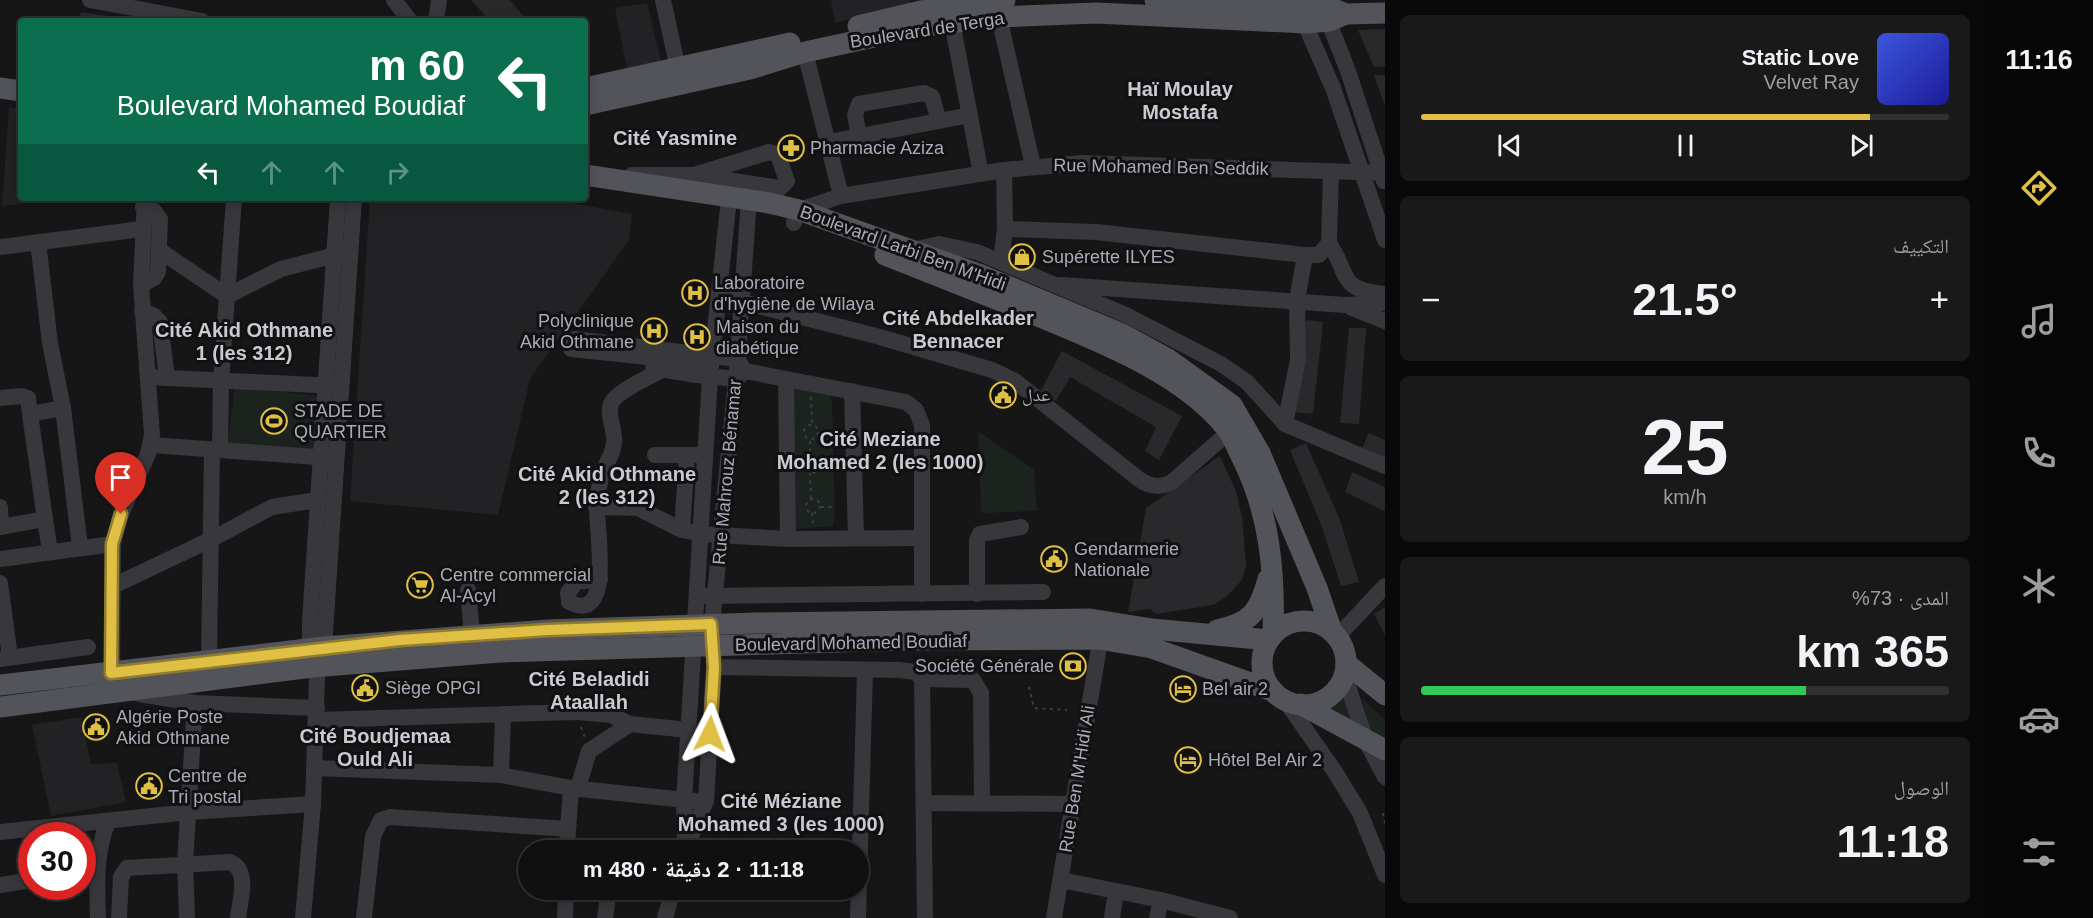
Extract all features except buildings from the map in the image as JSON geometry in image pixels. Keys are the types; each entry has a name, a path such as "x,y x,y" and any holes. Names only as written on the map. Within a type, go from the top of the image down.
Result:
{"main road":[{"name":"Boulevard de Terga","path":"1155,0 1385,13"},
{"name":"Boulevard de Terga","path":"588,88 750,69 922,12 952,22 1002,8"},
{"name":"Boulevard de Terga","path":"588,104 679,76 922,12 1002,8 1096,13 1297,9"},
{"path":"0,75 18,78"},
{"path":"0,88 18,91"},
{"name":"Boulevard Larbi Ben M'Hidi","path":"588,174 739,199 770,215 796,217 913,250 981,274 1122,334 1168,359 1232,405 1236,426 1267,529 1273,561 1271,637"},
{"name":"Boulevard Larbi Ben M'Hidi","path":"588,186 739,199"},
{"name":"Boulevard Larbi Ben M'Hidi","path":"796,217 861,246 1091,338 1163,376 1236,426 1260,453 1335,635"},
{"path":"1208,632 1239,625 1254,614 1265,592 1273,561"},
{"path":"1345,668 1334,691 1324,699 1286,699 1263,672 1264,650 1271,637 1282,627 1302,621 1313,622 1335,635 1345,668 1385,695"},
{"name":"Boulevard Mohamed Boudiaf","path":"0,707 122,693 472,635 548,630 702,635 1152,629 1271,637"},
{"name":"Boulevard Mohamed Boudiaf","path":"1101,630 1286,699 1385,750"},
{"name":"Boulevard Mohamed Boudiaf","path":"0,685 209,661 316,661 500,652 702,635"}],"street":[{"path":"90,0 189,18"},
{"path":"394,0 408,18"},
{"path":"436,18 439,0"},
{"path":"663,0 679,76"},
{"path":"1002,8 1033,166"},
{"path":"1297,9 1334,88 1385,240"},
{"path":"1328,10 1384,177"},
{"path":"952,22 981,174"},
{"path":"805,52 841,196"},
{"path":"859,136 855,115 859,104 924,93 932,97 939,121"},
{"path":"829,142 970,115"},
{"path":"588,174 694,175 769,152 778,155 787,181 780,188 739,199 694,175"},
{"name":"Rue Mohamed Ben Seddik","path":"796,217 841,196 1033,166 1082,163 1361,172 1384,177"},
{"path":"1001,261 1005,229 1004,170"},
{"path":"1330,171 1329,243 1336,254 1340,271 1351,285 1370,293 1385,294"},
{"name":"Rue Mahrouz Bénamar","path":"702,635 698,595 706,456 702,365 739,199"},
{"name":"Rue Mahrouz Bénamar","path":"702,635 715,597 739,370 741,301 739,199"},
{"path":"209,661 216,450 235,201"},
{"path":"318,621 337,459 334,386 342,254 338,201"},
{"path":"342,254 353,201"},
{"path":"144,202 141,285 151,446 121,514 112,544 111,673 122,693 195,704 317,714 576,712 610,715 630,724 688,730"},
{"path":"141,285 157,275 159,250 158,216 144,202"},
{"path":"0,247 142,229"},
{"path":"1005,229 1107,233 1305,255 1319,255 1329,243"},
{"path":"38,242 50,343 63,408 80,547"},
{"path":"913,250 939,243 952,245 1001,261 1054,286 1126,315 1221,364 1247,382 1285,424 1385,466"},
{"path":"159,250 227,296"},
{"path":"227,296 281,269 342,254"},
{"path":"1285,424 1298,360 1296,300 1305,255"},
{"path":"317,261 341,272"},
{"path":"1054,286 1074,284 1340,304 1385,303"},
{"path":"719,296 880,337 992,370 1015,381 1140,480 1152,486 1162,486 1172,482 1236,426"},
{"path":"1340,304 1385,321"},
{"path":"142,311 157,318 162,326 167,378"},
{"path":"702,365 662,370 577,357 571,349 575,339 906,402 916,410 922,425 922,594"},
{"path":"600,579 596,507 603,472 613,451 612,401 662,370"},
{"path":"148,377 334,386"},
{"path":"786,380 788,539"},
{"path":"303,918 313,804 317,714 317,500 320,458 334,386"},
{"path":"852,391 856,537"},
{"path":"0,398 22,396 28,398 50,552"},
{"path":"30,414 63,408"},
{"path":"151,446 337,459"},
{"path":"655,455 706,456 728,460"},
{"path":"682,530 687,455"},
{"path":"113,586 279,504 317,500"},
{"path":"0,507 1,527 45,519"},
{"path":"596,507 638,508 682,530 701,534 788,539 921,538"},
{"path":"977,594 977,540 980,534 1021,526"},
{"path":"0,559 112,544"},
{"path":"0,583 5,658 88,647"},
{"path":"1335,635 1385,586"},
{"path":"468,590 472,635"},
{"path":"698,595 715,597 1043,592"},
{"name":"Rue Ben M'Hidi Ali","path":"1054,918 1101,630"},
{"path":"702,635 714,667 706,801 685,850 684,801 688,730 702,635"},
{"path":"714,667 916,672 922,679 925,918"},
{"path":"1345,668 1366,741 1385,777"},
{"path":"858,918 865,671"},
{"path":"922,679 974,680 978,685 981,693 982,803"},
{"path":"1286,699 1360,813 1385,875"},
{"path":"187,918 184,863 195,704"},
{"path":"501,775 503,714"},
{"path":"568,840 575,788 590,751 630,724"},
{"path":"314,768 501,775 575,788 684,801 706,801"},
{"path":"925,803 1073,804"},
{"path":"0,832 189,812 313,804"},
{"path":"364,918 373,836 381,820 390,817 554,840"},
{"path":"96,851 108,821"},
{"path":"119,918 121,877 127,868 230,862 238,865 243,872 238,918"},
{"path":"1061,880 1161,900 1209,915 1230,918"},
{"path":"0,885 18,882"},
{"path":"1112,918 1116,891"},
{"path":"95,900 98,918"},
{"path":"565,918 566,900"},
{"path":"605,918 608,900"},
{"path":"664,918 670,900"},
{"path":"1157,918 1161,900"}],"path":[{"path":"811,390 812,424"},
{"path":"812,424 818,428 818,435"},
{"path":"810,439 806,437 804,430 812,424"},
{"path":"810,439 818,435 833,434"},
{"path":"810,439 810,459 804,466 810,473 811,499 806,506 812,513 813,527"},
{"path":"810,459 814,459 819,465 817,471 810,473"},
{"path":"811,499 818,500 821,507"},
{"path":"812,513 821,507 835,507"},
{"path":"1029,687 1034,708 1067,710"},
{"path":"1383,813 1385,824"}],"shaded area":[{"path":"831,0 910,0 911,5 835,23"},
{"path":"647,3 661,61 627,69 615,8"},
{"path":"9,107 18,108 18,201 48,201 2,206"},
{"path":"370,201 561,201 632,214 629,240 530,379 498,515 350,501"},
{"name":"STADE DE QUARTIER","path":"235,387 319,396 316,453 227,446"},
{"path":"793,387 829,393 832,400 835,516 833,526 796,529 790,523"},
{"path":"978,431 1034,470 1037,511 981,513"},
{"path":"1341,681 1352,725 1319,704 1335,691"},
{"path":"1362,698 1385,720 1385,743 1370,733"},
{"path":"81,717 91,764 117,763 126,802 51,816 32,725"}],"place":[{"name":"Pharmacie Aziza","path":"791,148"},
{"name":"Supérette ILYES","path":"1022,257"},
{"name":"Laboratoire d'hygiène de Wilaya","path":"695,293"},
{"name":"Polyclinique Akid Othmane","path":"654,331"},
{"name":"Maison du diabétique","path":"697,337"},
{"name":"عدل","path":"1003,395"},
{"name":"STADE DE QUARTIER","path":"274,421"},
{"name":"Gendarmerie Nationale","path":"1054,559"},
{"name":"Centre commercial Al-Acyl","path":"420,585"},
{"name":"Société Générale","path":"1073,666"},
{"name":"Siège OPGI","path":"365,688"},
{"name":"Bel air 2","path":"1183,689"},
{"name":"Algérie Poste Akid Othmane","path":"96,727"},
{"name":"Hôtel Bel Air 2","path":"1188,760"},
{"name":"Centre de Tri postal","path":"149,786"}],"district":[{"name":"Haï Moulay Mostafa","path":"1180,100"},
{"name":"Cité Yasmine","path":"675,138"},
{"name":"Cité Abdelkader Bennacer","path":"958,330"},
{"name":"Cité Akid Othmane 1 (les 312)","path":"244,342"},
{"name":"Cité Meziane Mohamed 2 (les 1000)","path":"880,450"},
{"name":"Cité Akid Othmane 2 (les 312)","path":"607,486"},
{"name":"Cité Beladidi Ataallah","path":"589,690"},
{"name":"Cité Boudjemaa Ould Ali","path":"375,748"},
{"name":"Cité Méziane Mohamed 3 (les 1000)","path":"781,812"}],"route":[{"path":"121,514 112,544 111,673 400,640 548,630 711,624 714,667 710,734"}]}
